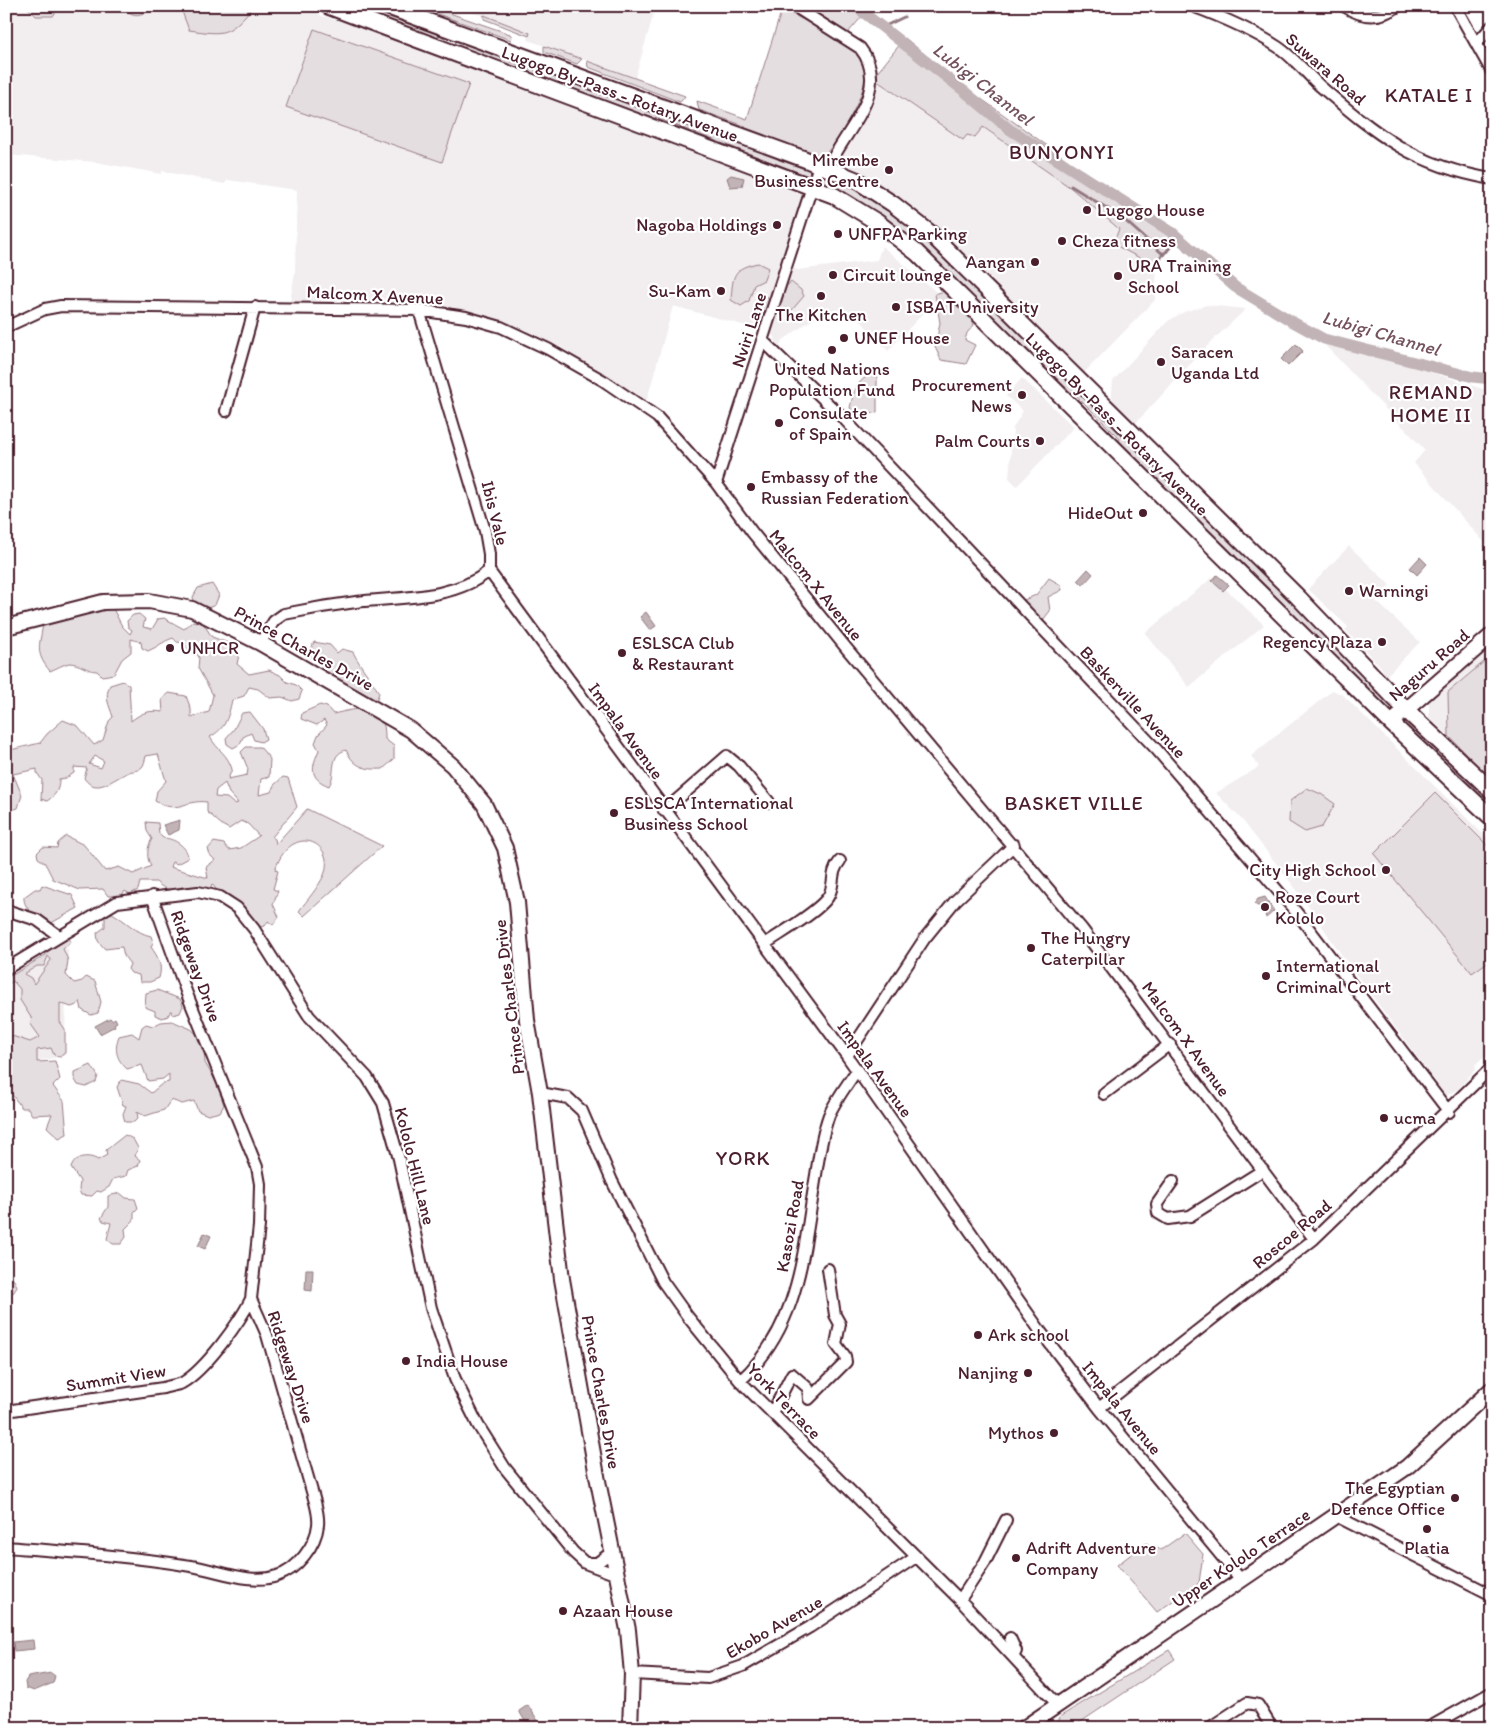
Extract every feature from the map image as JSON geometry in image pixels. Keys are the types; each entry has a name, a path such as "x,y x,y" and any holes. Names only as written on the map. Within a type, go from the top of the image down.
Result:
{"main road":[{"name":"Lugogo By-Pass - Rotary Avenue","path":"328,6 812,187 854,206 917,253 1392,723 1492,818"},
{"name":"Lugogo By-Pass - Rotary Avenue","path":"386,6 823,167 856,180 893,204 930,233 1297,596 1406,710 1492,791"},
{"path":"447,50 452,41 451,30"}],"street":[{"name":"Nviri Lane","path":"716,483 812,187 823,167 854,126 872,87 872,72 866,56 860,48 794,6"},
{"name":"Suwara Road","path":"1192,6 1227,19 1280,48 1359,120 1400,149 1453,172 1492,179"},
{"path":"1344,6 1355,13 1378,16 1387,14 1398,6"},
{"path":"1455,6 1492,72"},
{"path":"1477,43 1492,26"},
{"name":"Malcom X Avenue","path":"6,327 45,309 61,306 419,310 466,317 501,327 548,349 580,367 657,418 716,483 752,532 1014,845 1116,971 1314,1239"},
{"path":"226,411 255,307"},
{"name":"Ibis Vale","path":"260,643 274,620 284,614 354,602 434,594 478,580 489,571 489,554 485,531 419,310"},
{"name":"Baskerville Avenue","path":"763,341 846,421 1157,750 1297,913 1448,1112"},
{"name":"Impala Avenue","path":"489,571 664,811 847,1056 1024,1308 1099,1408 1242,1580"},
{"name":"Prince Charles Drive","path":"6,627 103,602 149,601 192,609 260,643 411,730 453,766 484,804 505,848 517,902 526,1020 540,1093 562,1279 628,1630 632,1674 630,1728"},
{"name":"Naguru Road","path":"1392,723 1492,635"},
{"path":"664,811 727,756 739,766 769,802"},
{"path":"847,1056 924,938 955,901 1014,845"},
{"path":"764,944 818,907 828,897 832,888 833,869 840,861"},
{"name":"Kololo Hill Lane","path":"6,969 117,902 152,896 198,892 229,902 254,929 309,1016 377,1090 392,1128 431,1308 455,1379 478,1425 505,1468 556,1532 585,1563 598,1570 617,1575"},
{"name":"Ridgeway Drive","path":"6,1547 191,1566 251,1578 277,1576 294,1566 306,1554 316,1534 317,1513 267,1334 251,1299 259,1226 260,1184 257,1167 187,994 152,896"},
{"path":"6,910 37,920 59,936"},
{"path":"1104,1094 1170,1044"},
{"name":"Roscoe Road","path":"1099,1408 1314,1239 1492,1068"},
{"name":"Kasozi Road","path":"740,1381 769,1351 791,1302 798,1278 824,1131 836,1100 857,1070"},
{"name":"York Terrace","path":"540,1093 568,1098 582,1111 612,1181 663,1282 688,1317 740,1381 960,1600 1057,1704"},
{"path":"1173,1180 1157,1204 1158,1213 1168,1219 1190,1216 1263,1170"},
{"path":"772,1413 792,1374 808,1388 809,1399 846,1362 845,1356 836,1344 840,1324 835,1315 828,1269"},
{"name":"Summit View","path":"6,1411 181,1383 194,1374 221,1344 242,1317 251,1299"},
{"name":"Upper Kololo Terrace","path":"1030,1726 1057,1704 1407,1467 1492,1389"},
{"path":"1336,1516 1492,1595"},
{"path":"960,1600 985,1562 1006,1520"},
{"path":"585,1563 597,1563 612,1552"},
{"name":"Ekobo Avenue","path":"632,1674 708,1678 743,1666 810,1627 916,1556"},
{"path":"1010,1638 1016,1652 1013,1657"},
{"path":"1428,1728 1492,1692"},
{"path":"1209,1728 1247,1703 1258,1705 1272,1728"}],"shaded area":[{"path":"6,6 307,6 322,16 425,46 798,187 802,192 804,203 761,330 673,306 646,403 561,347 492,319 453,307 391,303 290,302 295,272 297,190 228,180 224,184 162,171 162,174 96,162 6,155"},
{"path":"26,6 60,6 53,16 36,16"},
{"path":"120,6 180,6 162,7 138,15 130,13"},
{"path":"180,6 251,6 252,8 231,29 210,33 189,30"},
{"path":"346,6 360,6 442,36 446,40 443,41"},
{"path":"456,6 656,6 635,78 528,40 529,33"},
{"path":"801,6 869,6 870,7 847,34"},
{"path":"435,8 510,34 511,40 429,11"},
{"path":"782,9 841,41 860,57 865,65 866,70 861,94 848,123 831,147 821,157 745,128 745,126 699,110 697,101 747,119"},
{"path":"484,15 530,33 529,36 484,19"},
{"path":"314,29 469,84 442,162 286,107"},
{"path":"905,38 966,88 1177,238 1163,254 1157,267 1113,244 1119,229 1071,188 983,127 975,137 967,135 963,140 873,78"},
{"path":"456,39 763,148 779,160 809,170 810,173 808,176 664,121 611,105 455,46"},
{"path":"544,46 582,59 577,64 544,52"},
{"path":"587,61 685,96 680,102 588,67"},
{"path":"873,78 967,135 982,127 1071,188 1119,229 1114,244 1157,267 1155,300 1077,380 988,288 994,281 920,224 909,204 839,161 874,95"},
{"path":"823,172 855,186 899,217 939,250 1398,706 1394,715 1117,443 1120,439 1074,393 1070,396 923,249 853,197 822,182"},
{"path":"731,175 744,178 742,186 730,187 727,178"},
{"path":"882,246 940,295 888,351 859,319 848,311 837,310 821,313 782,341 779,347 772,334 793,268 798,270 877,260"},
{"path":"758,263 768,268 764,280 754,285 749,301 741,306 731,300 734,279 736,274 743,268"},
{"path":"791,282 801,290 804,296 792,310 781,311 779,305 785,287"},
{"path":"944,291 964,304 974,325 967,333 965,340 975,345 966,364 941,360 935,347 940,323 935,294"},
{"path":"763,295 770,298 767,314 757,316"},
{"path":"1207,305 1246,309 1212,341 1133,426 1111,404 1113,381 1168,321 1184,312"},
{"path":"1320,340 1375,354 1492,392 1492,551 1414,463 1425,450"},
{"path":"1296,344 1303,351 1288,366 1281,359"},
{"path":"870,375 877,377 877,412 861,417 850,408 858,384"},
{"path":"1022,378 1074,427 1017,486 1009,478 1013,428 1023,411 1006,396"},
{"path":"1349,546 1390,585 1376,601 1420,642 1386,676 1381,667 1345,630 1348,627 1308,589"},
{"path":"1420,557 1427,564 1417,575 1410,568"},
{"path":"1088,569 1093,574 1083,585 1078,580"},
{"path":"1217,575 1229,585 1223,591 1212,581"},
{"path":"1213,577 1264,625 1189,687 1145,633"},
{"path":"1049,578 1061,585 1062,590 1048,597 1050,611 1043,620 1025,607 1024,600 1036,595"},
{"path":"212,584 219,595 215,605 208,608 194,602 193,597 198,588"},
{"path":"112,607 122,626 130,634 132,630 128,627 127,621 133,615 139,614 145,619 143,627 152,629 158,619 164,618 184,629 193,621 203,623 212,637 234,645 239,655 237,664 249,674 269,670 280,675 287,682 296,685 302,691 299,699 292,701 282,697 270,698 258,689 249,687 244,696 232,700 226,722 220,730 210,737 230,764 232,769 228,779 247,775 248,769 241,752 246,747 260,747 270,759 269,777 261,779 259,795 271,792 274,785 283,777 288,778 297,807 272,837 275,839 276,844 307,809 382,846 304,916 299,911 322,880 326,863 324,853 318,846 310,842 301,841 291,845 282,855 275,870 278,871 273,889 278,891 273,904 279,917 273,925 268,921 265,926 249,929 225,905 212,884 210,889 185,887 171,889 165,888 156,882 140,882 138,890 130,894 125,891 121,896 108,896 103,889 80,890 53,879 45,863 38,858 37,853 43,847 57,848 58,843 66,836 84,845 105,871 119,867 133,874 151,866 148,860 148,852 152,839 147,831 146,822 158,823 159,834 163,838 180,844 186,850 188,858 177,864 172,862 170,867 208,878 206,867 215,860 210,855 208,849 214,842 224,844 229,850 241,848 259,836 248,824 241,821 229,829 223,826 207,812 207,802 170,807 155,801 157,791 166,781 158,754 146,756 143,766 138,770 129,772 99,786 94,786 84,778 87,768 74,767 74,773 66,778 59,779 56,792 47,801 41,799 42,780 37,773 37,769 13,774 22,795 18,808 6,812 6,751 40,743 63,720 78,726 94,745 103,740 109,721 113,717 107,697 110,685 123,681 129,685 131,721 146,712 163,712 162,699 169,693 186,696 191,709 191,717 209,712 213,695 198,668 199,657 187,648 184,643 177,642 173,638 148,651 142,648 141,642 131,639 131,652 122,659 114,674 102,676 97,671 69,663 50,671 41,658 39,647 43,622","holes":["95,756 104,761 101,768 89,764","225,783 229,793 238,803 234,804 227,798 215,797 216,790"]},
{"path":"646,612 656,626 650,630 640,617"},
{"path":"314,642 330,645 337,653 342,649 353,652 379,693 376,701 360,705 332,680 318,661 312,658 310,651"},
{"path":"1483,653 1488,658 1448,692 1449,736 1429,717 1429,700"},
{"path":"1492,655 1492,781 1449,736 1448,692"},
{"name":"City High School","path":"1333,690 1343,695 1492,843 1492,1054 1482,1058 1475,1065 1476,1069 1458,1089 1446,1096 1341,954 1302,897 1243,821 1216,793 1259,767 1251,756"},
{"path":"320,705 327,707 333,714 361,709 376,712 384,726 385,739 394,746 394,759 383,769 371,769 356,764 346,750 340,752 335,760 329,786 322,783 314,771 319,750 315,743 318,735 327,725 324,720 317,725 301,719 302,713"},
{"path":"250,712 263,729 266,739 261,742 254,740 251,733 243,737 240,744 233,748 227,744 226,738 234,729 242,713"},
{"path":"1408,718 1492,800 1492,813 1433,756 1403,722"},
{"path":"1307,788 1321,794 1335,804 1322,827 1305,832 1289,822 1290,801"},
{"path":"1435,793 1492,850 1492,959 1472,973 1374,854"},
{"path":"180,820 179,830 168,835 163,825"},
{"path":"42,885 72,895 78,908 46,926 32,913 24,901 24,897 35,889 40,889"},
{"name":"Roze Court Kololo","path":"1265,897 1274,911 1266,918 1264,909 1254,904 1258,899"},
{"path":"112,913 135,929 151,936 153,942 151,947 160,965 159,978 150,982 140,982 139,975 131,973 128,969 130,964 124,956 122,947 105,949 98,941 97,933 105,927 105,916"},
{"path":"63,936 68,936 71,942 63,949 68,960 66,975 74,983 82,981 86,977 95,981 101,1002 98,1013 91,1015 82,1010 80,1001 77,1005 71,1007 60,1003 60,1022 65,1029 65,1053 59,1057 54,1055 51,1048 37,1050 37,1062 55,1061 60,1079 53,1086 64,1101 67,1134 59,1138 47,1127 52,1114 32,1115 28,1108 22,1108 6,1087 6,1034 30,1042 40,1037 30,1023 32,1019 20,1000 20,989 13,981 6,986 6,979 47,954 47,947 63,939 66,940","holes":["48,956 51,960 34,984 31,978 24,974 37,966 44,966"]},
{"path":"62,949 68,949 64,1056 6,1067 6,986"},
{"path":"157,990 180,999 183,1006 180,1013 173,1015 171,1010 168,1016 162,1018 155,1015 155,1011 145,1007 146,993"},
{"path":"110,1018 112,1020 115,1018 117,1022 114,1024 115,1026 100,1034 95,1026"},
{"path":"172,1021 191,1029 200,1037 204,1047 205,1063 218,1085 224,1105 220,1112 208,1115 198,1111 194,1101 182,1104 171,1100 164,1110 145,1116 137,1112 138,1118 134,1122 125,1122 123,1114 126,1106 123,1105 117,1087 121,1080 139,1084 151,1093 163,1083 169,1082 169,1074 163,1079 148,1081 142,1065 127,1069 117,1054 119,1036 132,1033 139,1038 142,1027 146,1024 153,1026 161,1022"},
{"path":"91,1065 98,1076 96,1082 86,1087 78,1085 75,1080 75,1072"},
{"path":"125,1135 133,1139 138,1148 135,1156 140,1160 138,1166 128,1170 126,1176 113,1179 109,1187 101,1192 97,1191 92,1196 81,1195 79,1190 80,1181 71,1168 73,1164 82,1157 98,1160 107,1155 106,1150"},
{"path":"120,1193 126,1198 135,1199 138,1208 134,1212 134,1220 125,1229 126,1237 121,1244 113,1244 107,1239 111,1223 103,1221 101,1218 108,1207 108,1196"},
{"path":"204,1233 211,1236 205,1249 198,1246"},
{"path":"306,1269 313,1269 312,1291 305,1290"},
{"path":"6,1276 14,1280 17,1286 14,1292 6,1296"},
{"path":"1185,1533 1203,1554 1199,1583 1157,1612 1117,1565 1146,1543 1161,1550"},
{"path":"33,1640 34,1649 14,1651 13,1642"},
{"path":"1169,1650 1175,1659 1079,1723 1078,1728 1055,1728 1061,1716"},
{"path":"51,1673 55,1676 53,1683 34,1691 26,1688 25,1682 28,1677"},
{"path":"528,1705 542,1727 529,1728 519,1711"}],"waterway":[{"name":"Lubigi Channel","path":"855,6 964,91 1009,129 1173,233 1235,287 1293,322 1324,339 1473,377 1492,379"},
{"path":"881,28 904,17"},
{"path":"1071,186 1121,217 1164,255 1177,238 1173,233"},
{"path":"1157,267 1163,253"}],"place":[{"name":"Mirembe Business Centre","path":"889,170"},
{"name":"Lugogo House","path":"1087,210"},
{"name":"Nagoba Holdings","path":"777,225"},
{"name":"UNFPA Parking","path":"838,234"},
{"name":"Cheza fitness","path":"1062,241"},
{"name":"Aangan","path":"1035,262"},
{"name":"Circuit lounge","path":"833,275"},
{"name":"URA Training School","path":"1118,276"},
{"name":"Su-Kam","path":"721,291"},
{"name":"The Kitchen","path":"821,296"},
{"name":"ISBAT University","path":"896,307"},
{"name":"UNEF House","path":"844,338"},
{"name":"United Nations Population Fund","path":"832,350"},
{"name":"Saracen Uganda Ltd","path":"1161,362"},
{"name":"Procurement News","path":"1022,395"},
{"name":"Consulate of Spain","path":"779,423"},
{"name":"Palm Courts","path":"1040,441"},
{"name":"Embassy of the Russian Federation","path":"751,487"},
{"name":"HideOut","path":"1143,513"},
{"name":"Warningi","path":"1349,591"},
{"name":"Regency Plaza","path":"1382,642"},
{"name":"UNHCR","path":"170,648"},
{"name":"ESLSCA Club & Restaurant","path":"622,653"},
{"name":"ESLSCA International Business School","path":"614,813"},
{"name":"City High School","path":"1386,870"},
{"name":"Roze Court Kololo","path":"1265,907"},
{"name":"The Hungry Caterpillar","path":"1031,948"},
{"name":"International Criminal Court","path":"1266,976"},
{"name":"ucma","path":"1384,1118"},
{"name":"Ark school","path":"978,1335"},
{"name":"India House","path":"406,1361"},
{"name":"Nanjing","path":"1028,1373"},
{"name":"Mythos","path":"1054,1433"},
{"name":"The Egyptian Defence Office","path":"1455,1498"},
{"name":"Platia","path":"1427,1529"},
{"name":"Adrift Adventure Company","path":"1016,1558"},
{"name":"Azaan House","path":"563,1611"}],"district":[{"name":"KATALE I","path":"1429,95"},
{"name":"BUNYONYI","path":"1062,152"},
{"name":"REMAND HOME II","path":"1431,404"},
{"name":"BASKET VILLE","path":"1074,803"},
{"name":"YORK","path":"743,1158"}]}
